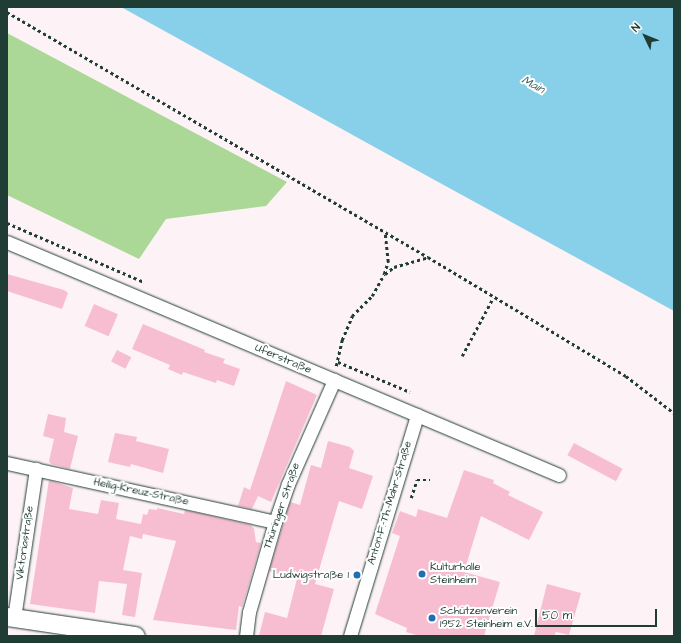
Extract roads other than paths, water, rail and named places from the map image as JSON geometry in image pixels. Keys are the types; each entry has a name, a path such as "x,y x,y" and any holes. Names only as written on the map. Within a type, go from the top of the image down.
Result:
{"main road":[{"path":"11,618 136,636"}],"street":[{"name":"Uferstraße","path":"7,242 334,374 417,415 559,475"},
{"name":"Thüringer Straße","path":"246,636 249,612 275,522 288,484 334,374"},
{"name":"Anton-F.-Th.-Mahr-Straße","path":"350,636 417,415"},
{"name":"Heilig-Kreuz-Straße","path":"7,463 275,522"},
{"name":"Viktoriastraße","path":"11,618 36,469"}],"water":[{"name":"Main","path":"121,7 674,7 674,311 398,160"}],"place":[{"name":"Kulturhalle Steinheim","path":"422,574"},
{"name":"Ludwigstraße 1","path":"357,575"},
{"name":"Schützenverein 1952 Steinheim e.V.","path":"432,618"}]}
